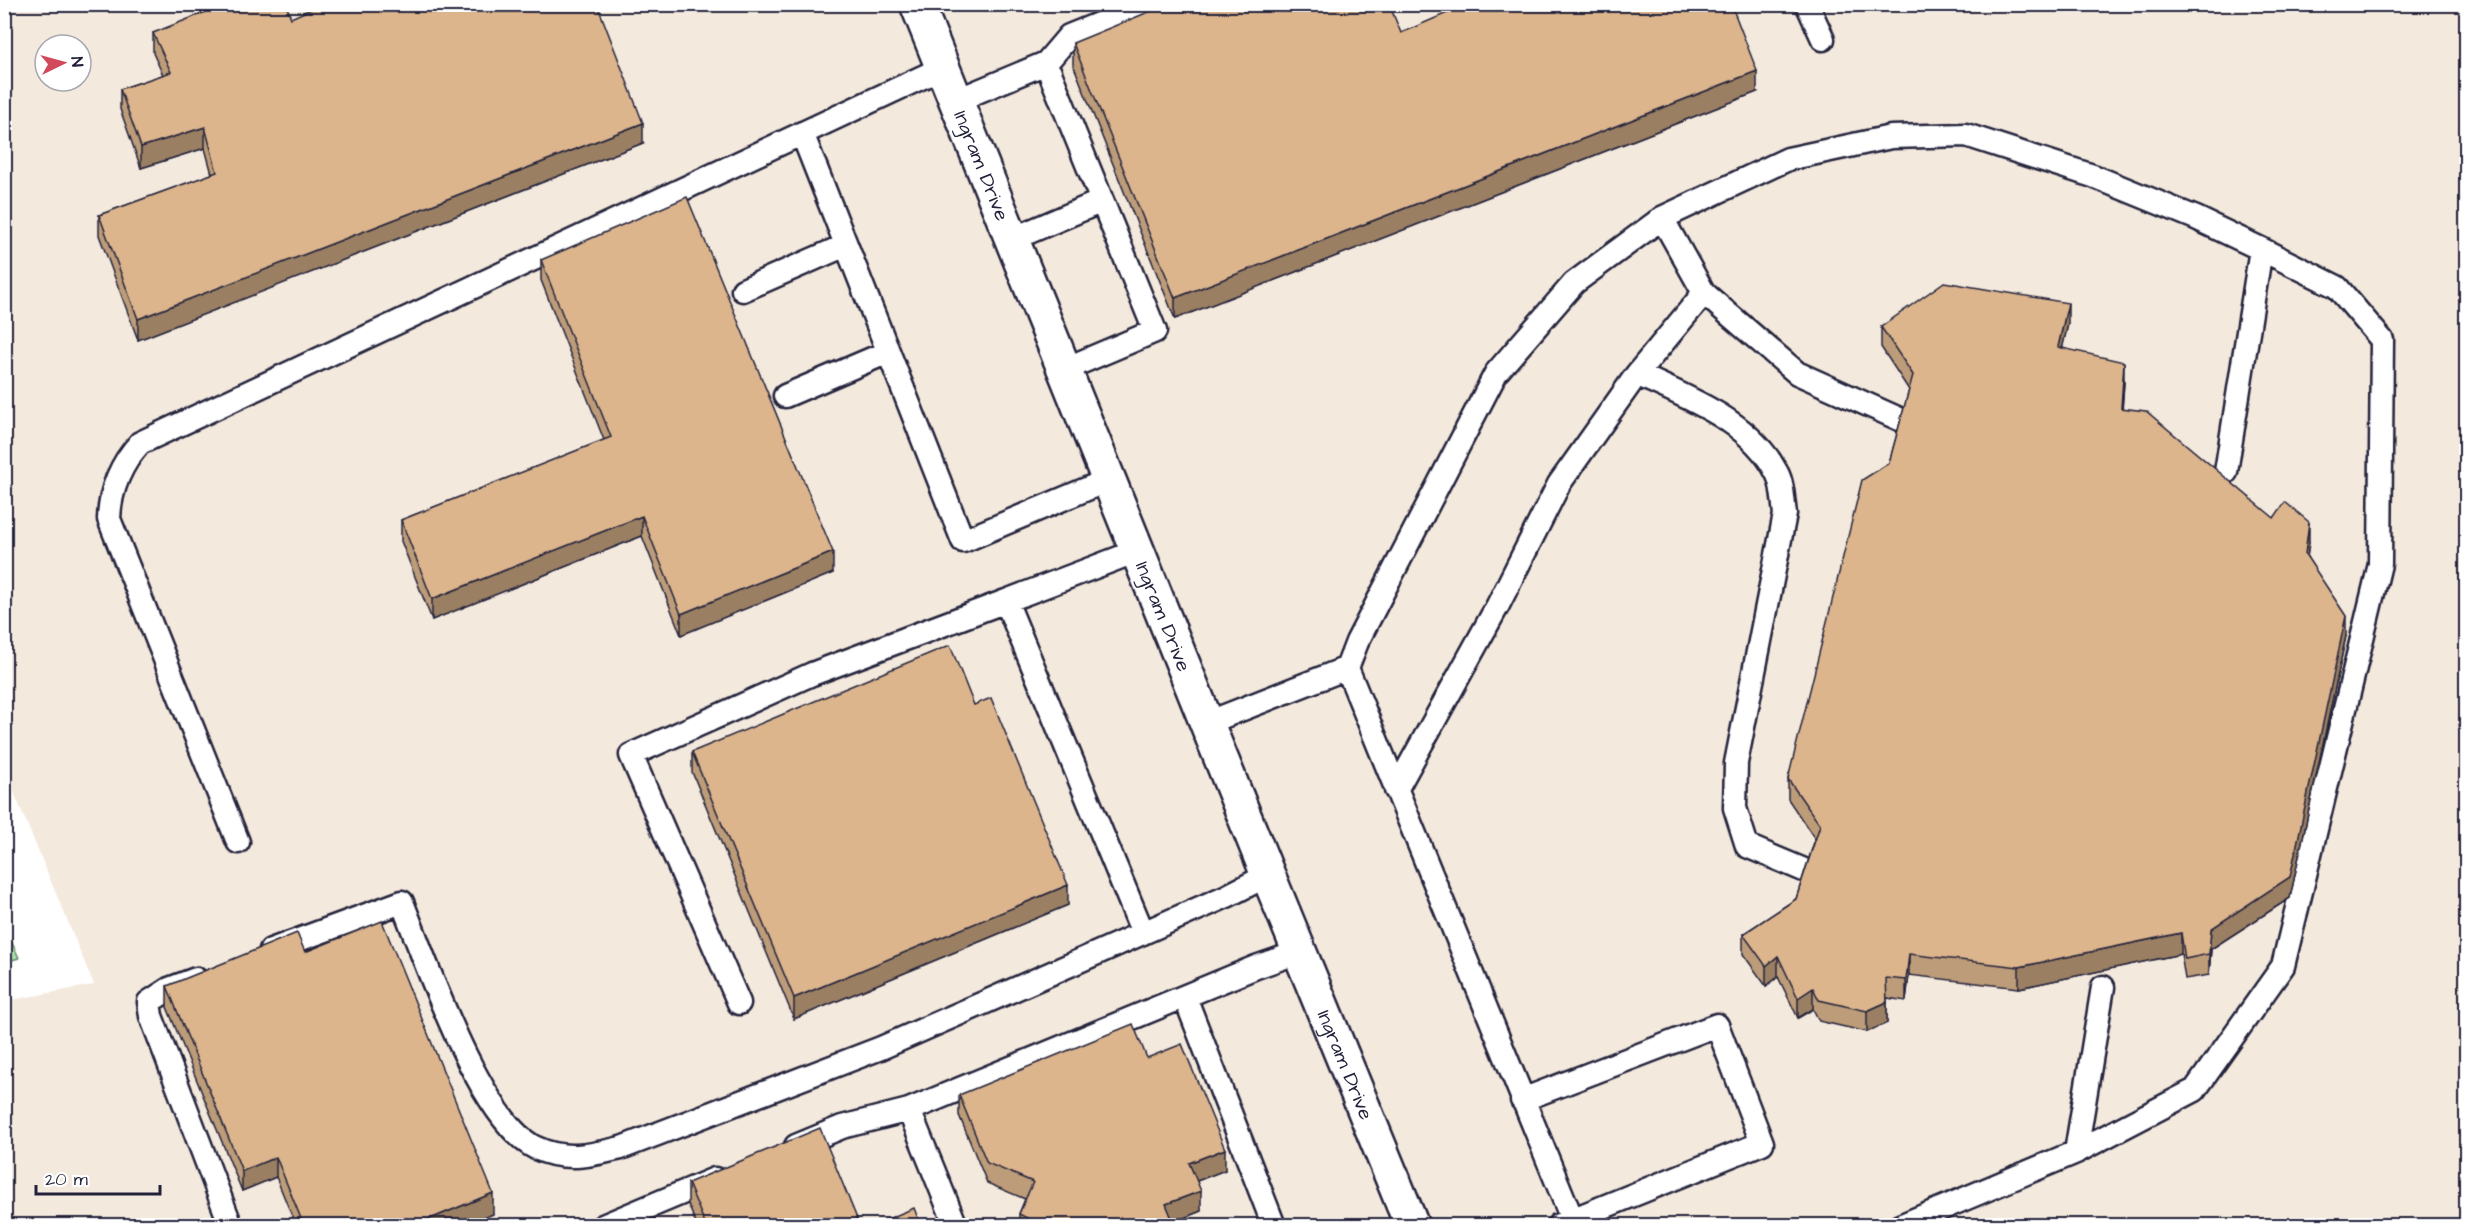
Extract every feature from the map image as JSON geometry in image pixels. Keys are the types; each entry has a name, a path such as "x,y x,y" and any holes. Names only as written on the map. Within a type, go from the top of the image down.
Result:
{"street":[{"name":"Ingram Drive","path":"917,4 1010,240 1412,1226"}],"lane":[{"path":"955,101 1046,63 1070,36 1148,4"},
{"path":"1807,4 1823,39"},
{"path":"1046,63 1155,331 1063,370"},
{"path":"238,842 109,519 110,499 126,458 140,443 942,68"},
{"path":"802,133 963,541 1108,480"},
{"path":"1522,1100 1717,1025 1762,1143 1565,1222 1522,1100 1347,668 1357,642 1496,373 1574,284 1662,218 1788,159 1891,136 1966,135 2093,176 2196,218 2337,287 2382,340 2380,564 2283,966 2195,1090 2076,1152 1899,1226"},
{"path":"1010,240 1102,201"},
{"path":"1662,218 1704,293 1797,373 1905,422"},
{"path":"743,290 846,246"},
{"path":"2226,472 2261,249"},
{"path":"1396,790 1498,604 1559,484 1637,374 1704,293"},
{"path":"785,396 888,351"},
{"path":"1637,374 1724,417 1759,447 1778,474 1785,513 1736,763 1736,808 1747,846 1811,873"},
{"path":"739,1003 631,755 812,674 1137,551"},
{"path":"1006,601 1143,933"},
{"path":"1206,723 1347,668"},
{"path":"255,956 402,902 465,1056 513,1133 537,1149 580,1158 621,1148 881,1048 1227,896 1268,875"},
{"path":"777,1154 842,1127 909,1110 1299,952"},
{"path":"212,973 169,989 149,1002 151,1016 231,1226"},
{"path":"2076,1152 2103,987"},
{"path":"1185,997 1274,1226"},
{"path":"909,1110 956,1226"},
{"path":"603,1226 734,1172"}],"shaded area":[{"path":"5,5 2466,5 2466,1225 5,1226 5,1001 94,985 5,771"}],"green space":[{"path":"4,925 19,958 5,962 4,962"}],"building":[{"path":"226,4 286,4 291,18 322,4 597,4 643,123 138,319 99,215 217,172 205,127 141,147 120,89 171,72 153,33"},
{"path":"1168,4 1389,4 1401,33 1468,4 1731,4 1757,71 1175,298 1073,43"},
{"path":"687,197 833,552 681,614 642,516 432,599 401,520 611,437 541,260"},
{"path":"1944,282 2068,303 2058,347 2124,362 2121,408 2146,411 2274,518 2285,502 2309,522 2305,554 2346,616 2290,877 2211,929 2209,954 2185,959 2181,933 2019,967 1909,954 1906,980 1886,978 1887,1002 1867,1011 1819,1000 1813,988 1798,998 1778,956 1766,966 1743,934 1796,899 1820,825 1788,779 1862,480 1889,463 1913,375 1881,327"},
{"path":"950,645 974,705 991,698 1068,885 794,998 692,752"},
{"path":"382,921 493,1193 413,1226 304,1226 276,1157 242,1171 167,986 297,933 305,952"},
{"path":"1133,1024 1147,1058 1182,1044 1225,1149 1189,1163 1201,1191 1166,1204 1175,1226 1043,1226 1019,1214 1033,1182 987,1163 959,1095"},
{"path":"820,1128 860,1226 706,1226 688,1183"},
{"path":"914,1208 921,1226 871,1226"}]}
